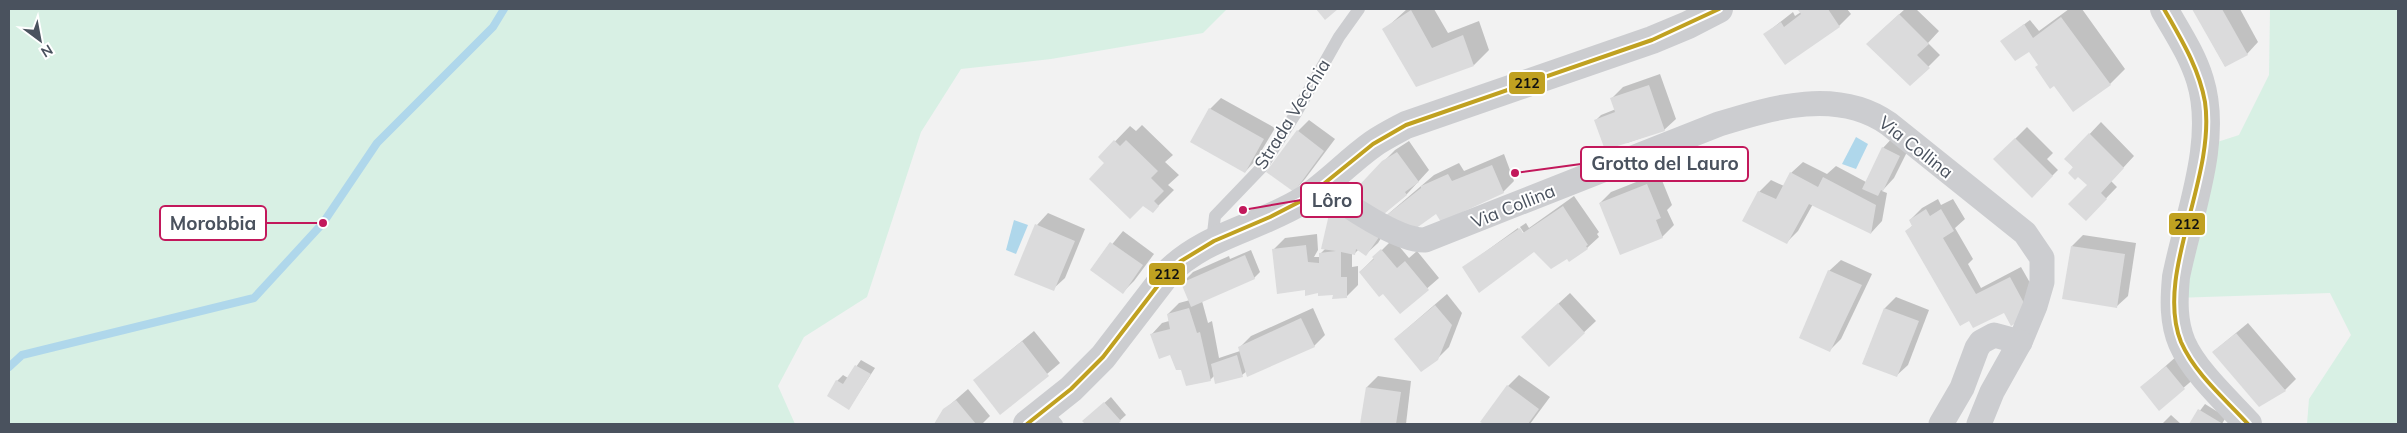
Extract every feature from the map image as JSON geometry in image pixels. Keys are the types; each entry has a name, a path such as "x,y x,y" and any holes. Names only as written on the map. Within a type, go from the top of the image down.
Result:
{"street":[{"path":"1043,420 1103,357 1176,264 1198,248 1288,209 1322,186 1372,144 1406,125 1450,108 1652,40 1719,9"},
{"path":"2164,9 2195,66 2204,97 2207,117 2205,146 2180,254 2174,298 2178,330 2188,355 2248,424"},
{"name":"Via Collina","path":"1322,186 1343,204 1400,234 1415,241 1425,240 1738,118 1778,108 1824,103 1854,106 1867,110 1889,124 2025,233 2039,250 2044,268 2035,306 1987,417"},
{"path":"1941,424 1962,388 1974,353 1980,342 1994,335 2020,342"}],"lane":[{"name":"Strada Vecchia","path":"1212,242 1215,216 1266,160 1296,113 1338,37 1359,9"}],"green space":[{"path":"9,9 1227,9 1203,33 1051,59 961,69 921,132 867,297 804,337 778,386 795,424 9,424"},
{"path":"2270,9 2398,9 2398,424 2307,424 2309,399 2351,335 2330,293 2174,298 2205,146 2239,135 2269,75"}],"water":[{"path":"1856,137 1868,144 1856,169 1842,164"},
{"path":"1014,220 1028,225 1016,254 1006,250"}],"building":[{"path":"1316,9 1338,9 1325,20"},
{"path":"1828,9 1840,27 1785,65 1763,34 1781,22 1784,27 1801,14 1798,10"},
{"path":"2192,9 2222,9 2248,55 2225,67"},
{"path":"1411,10 1432,48 1463,35 1474,66 1416,87 1382,29"},
{"path":"1899,14 1929,44 1917,55 1930,68 1910,86 1866,44"},
{"path":"2061,17 2111,85 2073,112 2054,86 2050,89 2035,67 2038,65 2029,52 2015,61 2000,41 2024,24 2033,38"},
{"path":"1649,85 1665,131 1605,150 1594,120 1615,112 1610,98"},
{"path":"1209,108 1264,139 1245,173 1190,142"},
{"path":"1297,130 1324,151 1294,192 1266,172"},
{"path":"2089,133 2124,168 2101,193 2107,199 2086,221 2068,204 2087,185 2078,177 2075,180 2068,173 2073,167 2064,159"},
{"path":"2015,138 2053,176 2032,198 1993,159"},
{"path":"1114,140 1120,146 1126,140 1158,171 1151,178 1164,191 1154,201 1159,206 1153,213 1143,206 1130,219 1089,179 1104,163 1098,157"},
{"path":"1882,147 1900,156 1883,191 1881,190 1878,196 1862,189"},
{"path":"1397,152 1419,182 1405,192 1407,195 1379,218 1373,217 1352,193 1382,161"},
{"path":"1492,165 1504,193 1441,222 1436,214 1408,234 1383,218 1421,188 1421,186 1448,174 1452,181"},
{"path":"1790,172 1818,187 1823,177 1876,205 1871,234 1809,204 1787,244 1742,221 1758,191 1776,199"},
{"path":"1647,184 1661,218 1656,220 1663,238 1620,255 1599,203"},
{"path":"1563,206 1588,245 1586,246 1588,249 1569,262 1567,259 1551,269 1534,252 1479,293 1462,267 1520,228 1523,233"},
{"path":"1926,209 1930,216 1941,209 1954,231 1943,238 1976,294 2010,277 2030,314 2011,326 2004,313 1973,328 1969,321 1960,326 1905,231 1912,226 1909,220"},
{"path":"1330,210 1363,217 1384,230 1366,256 1356,249 1355,255 1341,252 1341,277 1347,277 1347,298 1332,299 1333,295 1318,296 1318,293 1305,296 1305,290 1277,294 1272,249 1306,245 1308,262 1319,263 1319,253 1336,251 1321,249"},
{"path":"1035,224 1075,241 1054,291 1014,275"},
{"path":"1110,242 1143,265 1123,294 1090,270"},
{"path":"2071,246 2125,254 2117,308 2062,299"},
{"path":"1381,249 1397,268 1405,261 1429,290 1400,314 1383,294 1379,297 1359,272 1374,259 1372,257"},
{"path":"1245,255 1255,279 1191,307 1181,283"},
{"path":"1828,270 1862,285 1830,352 1799,338"},
{"path":"1558,303 1585,333 1549,367 1521,337"},
{"path":"1435,305 1452,325 1438,360 1421,372 1394,339"},
{"path":"1189,308 1197,333 1200,332 1211,381 1186,386 1181,370 1176,370 1170,355 1159,359 1150,334 1170,329 1167,314"},
{"path":"1884,308 1919,321 1897,377 1862,364"},
{"path":"1301,318 1315,347 1247,377 1238,347"},
{"path":"2236,333 2286,391 2259,407 2212,352"},
{"path":"1022,341 1049,376 1000,415 973,380"},
{"path":"1237,355 1243,377 1215,384 1211,364"},
{"path":"855,365 871,374 849,410 827,396 836,380 843,384"},
{"path":"2166,366 2185,389 2159,411 2140,387"},
{"path":"1507,385 1539,409 1528,424 1484,424 1480,422"},
{"path":"1366,387 1401,392 1396,424 1360,424"},
{"path":"956,400 976,424 934,424 943,409"},
{"path":"1104,402 1121,421 1118,424 1085,424 1082,421"},
{"path":"2198,409 2223,424 2189,424"}],"waterway":[{"path":"9,367 22,355 254,298 323,223 377,143 493,27 504,9"}],"transit line":[{"name":"212","path":"1027,424 1071,389 1103,357 1166,275 1181,261 1214,241 1270,217 1305,199 1373,144 1406,125 1652,40 1719,9"},
{"name":"212","path":"2164,9 2194,66 2205,102 2206,132 2202,162 2180,256 2175,287 2175,315 2181,342 2194,365 2211,386 2248,424"}],"place":[{"name":"Grotto del Lauro","path":"1515,173"},
{"name":"Lôro","path":"1243,210"},
{"name":"Morobbia","path":"323,223"}]}
